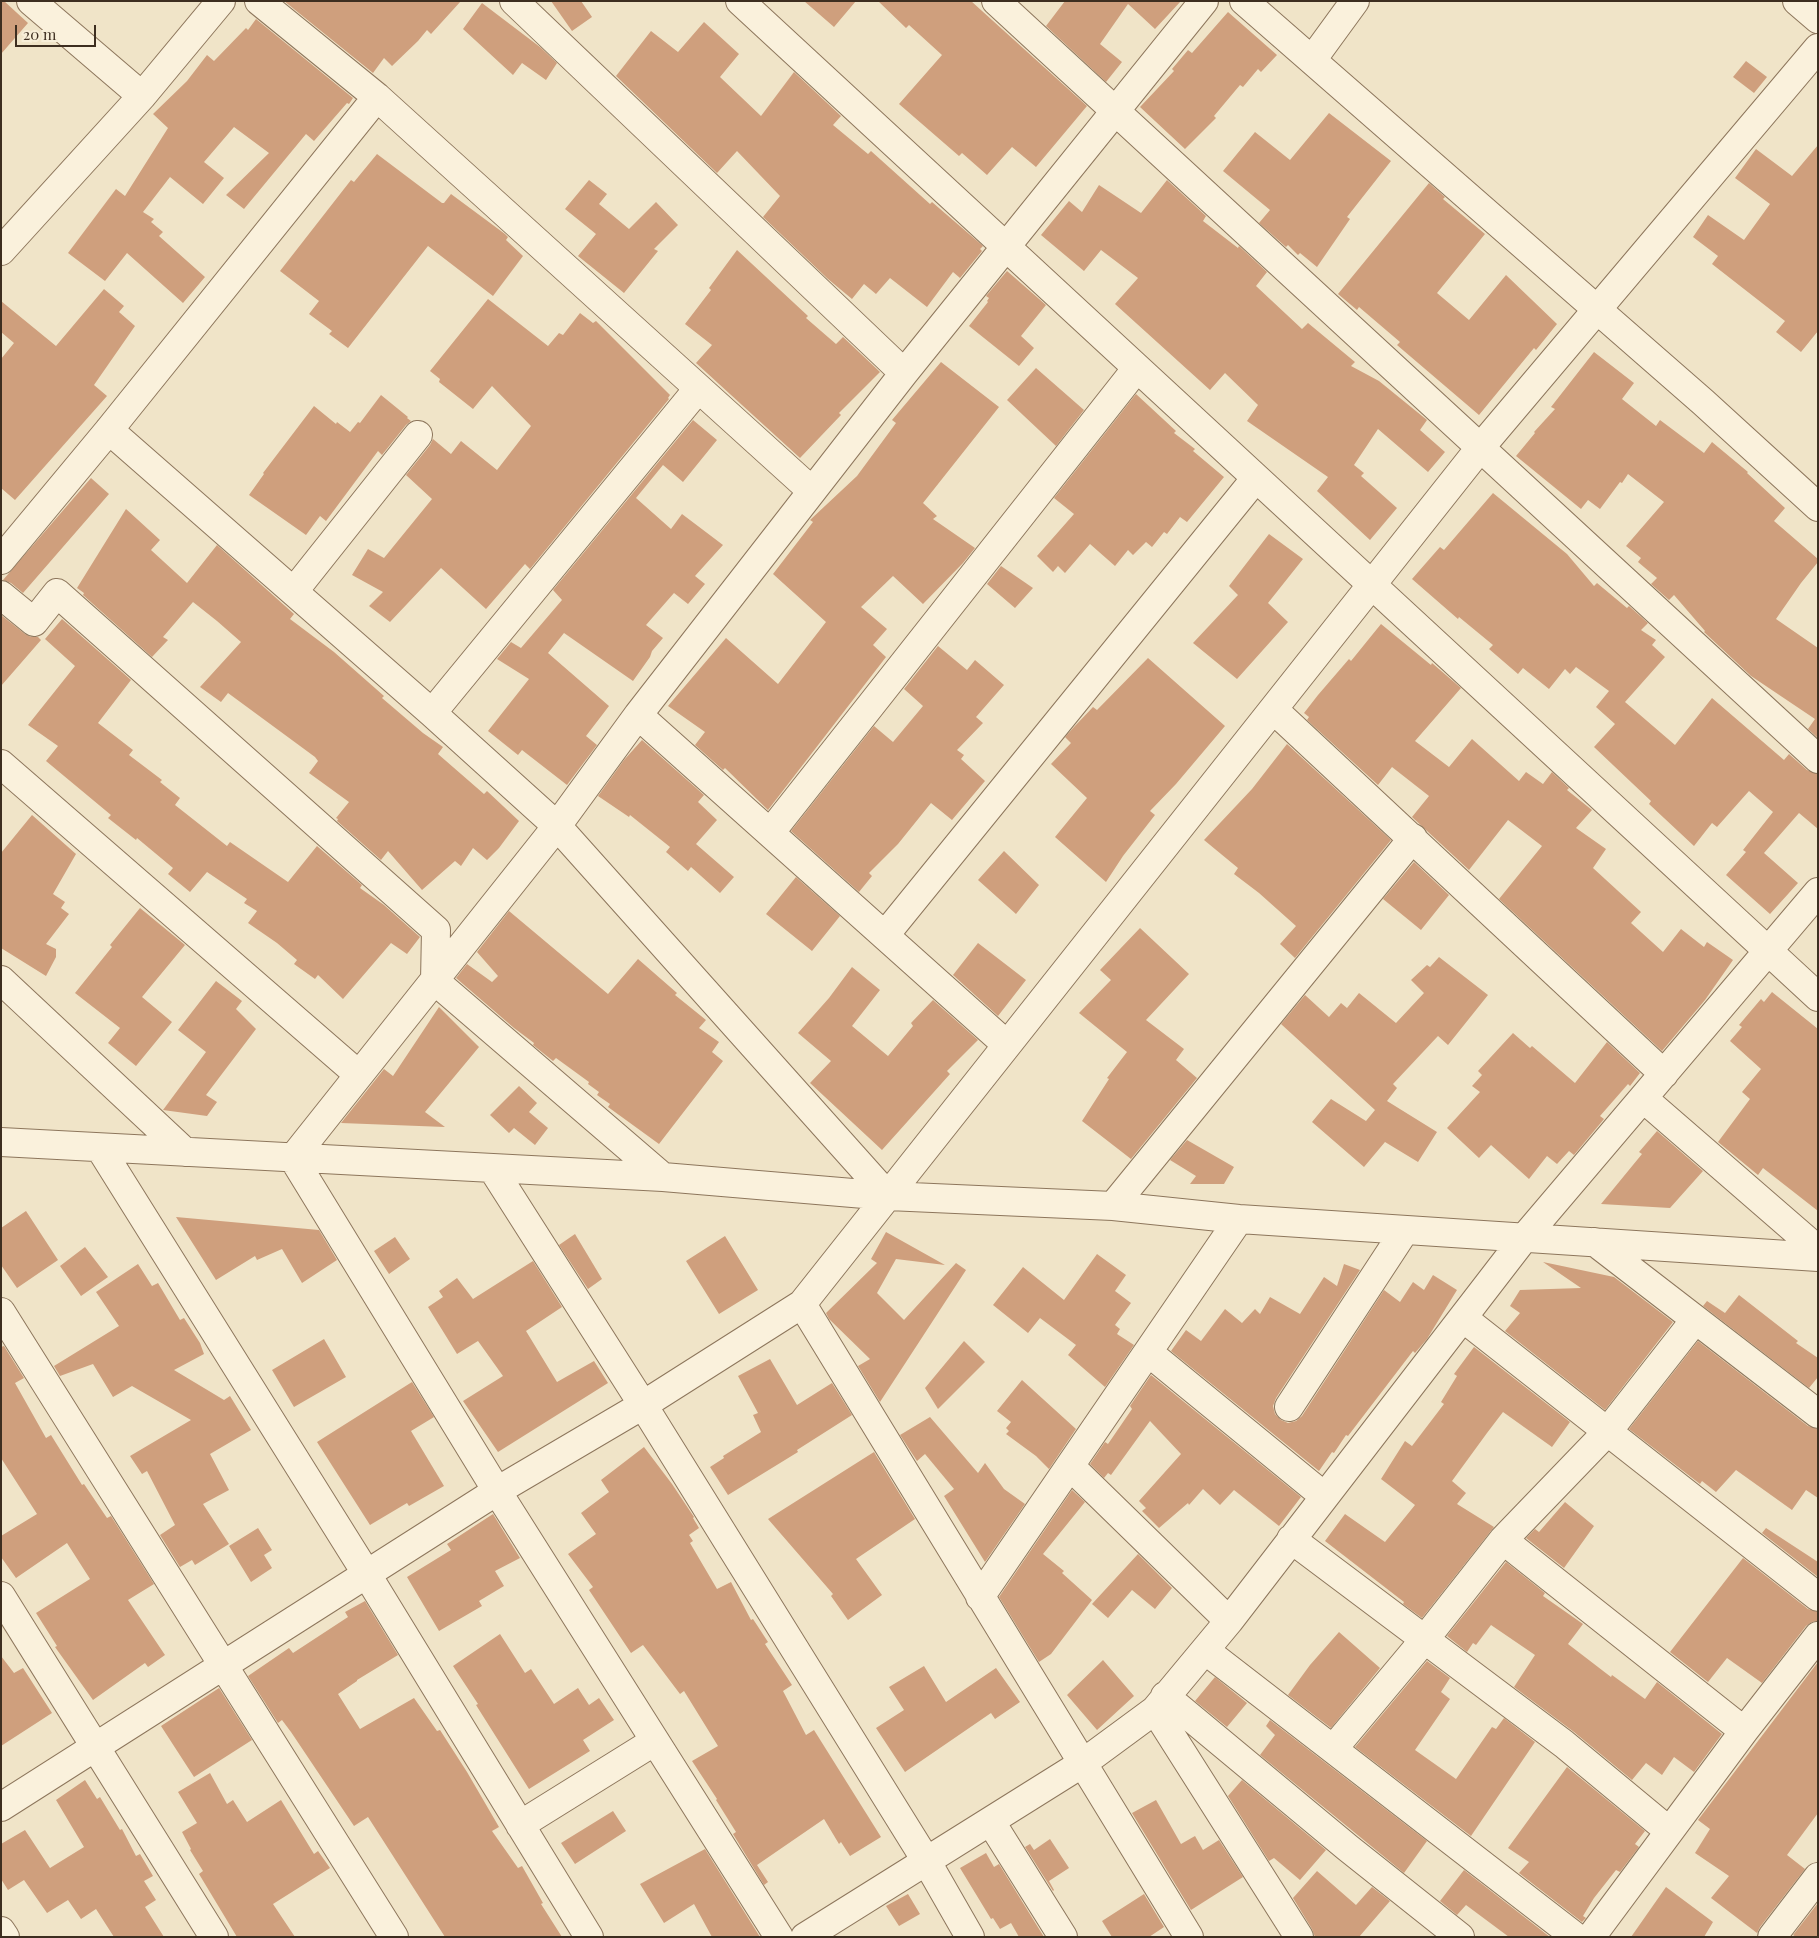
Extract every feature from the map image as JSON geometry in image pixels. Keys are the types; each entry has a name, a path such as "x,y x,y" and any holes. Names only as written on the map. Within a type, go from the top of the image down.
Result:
{"street":[{"path":"31,1 142,96"},
{"path":"1,251 142,96 221,1"},
{"path":"259,1 377,97 812,491"},
{"path":"514,1 904,373"},
{"path":"740,1 1818,997"},
{"path":"996,1 1818,759"},
{"path":"293,1158 557,826 638,715 904,373 1204,1"},
{"path":"1244,1 1703,402 1817,505"},
{"path":"1312,60 1355,1"},
{"path":"1797,1 1818,19"},
{"path":"1,1806 366,1573 497,1491 643,1405 802,1304 1480,448 1818,48"},
{"path":"1,560 109,430 377,97"},
{"path":"770,833 1137,368"},
{"path":"432,713 698,389"},
{"path":"109,430 294,591 557,826 888,1196"},
{"path":"294,591 418,435"},
{"path":"885,936 1256,478"},
{"path":"1,596 34,622 57,593 436,930 435,980"},
{"path":"1274,710 1664,1074"},
{"path":"638,715 1007,1045"},
{"path":"1,764 359,1075"},
{"path":"1113,1206 1413,838"},
{"path":"805,1937 1083,1763 1160,1703 1229,1622 1524,1238 1818,892"},
{"path":"1,980 185,1152"},
{"path":"435,980 663,1177"},
{"path":"1644,1099 1818,1250"},
{"path":"1,1142 663,1177 888,1196 1113,1206 1239,1219 1818,1257"},
{"path":"100,1148 366,1573 589,1937"},
{"path":"293,1158 497,1491 779,1937"},
{"path":"492,1168 643,1405 927,1862 970,1937"},
{"path":"980,1597 1239,1219"},
{"path":"1290,1407 1405,1230"},
{"path":"1595,1242 1818,1414"},
{"path":"802,1304 1188,1937"},
{"path":"1,1312 394,1937"},
{"path":"1463,1318 1818,1598"},
{"path":"1333,1748 1425,1639 1503,1540 1608,1431 1695,1320"},
{"path":"1148,1352 1324,1496"},
{"path":"1070,1466 1229,1622"},
{"path":"1291,1539 1564,1744 1669,1831"},
{"path":"1503,1540 1744,1731"},
{"path":"1,1596 214,1937"},
{"path":"1592,1937 1744,1731 1818,1636"},
{"path":"1206,1651 1576,1937"},
{"path":"1160,1703 1299,1937"},
{"path":"1160,1703 1460,1937"},
{"path":"520,1825 655,1741"},
{"path":"991,1822 1063,1937"},
{"path":"1772,1937 1818,1877"},
{"path":"1,1931 5,1937"}],"building":[{"path":"1,1 4,1 28,23 1,54"},
{"path":"284,1 461,1 431,34 427,30 392,66 384,58 373,73"},
{"path":"551,1 581,1 592,17 572,31"},
{"path":"804,1 856,1 834,27"},
{"path":"878,1 971,1 1087,106 1036,167 1012,147 987,175 962,153 959,156 899,104 942,55 909,25 906,28"},
{"path":"1065,1 1181,1 1155,29 1128,4 1100,44 1122,62 1106,82 1046,26"},
{"path":"482,3 540,47 557,63 546,80 522,63 513,75 463,29"},
{"path":"1228,12 1277,55 1261,72 1258,69 1243,87 1240,85 1214,116 1216,118 1185,149 1140,107 1174,71 1172,69 1188,50 1192,53"},
{"path":"256,19 353,98 314,141 306,134 244,209 226,195 269,153 234,127 204,162 224,178 203,204 170,177 143,212 154,219 151,222 163,232 159,236 205,277 183,303 127,253 105,281 68,253 116,189 125,196 168,128 153,114 187,81 207,55 214,61 246,28 248,30"},
{"path":"704,22 739,54 720,77 761,116 794,72 841,116 833,125 868,154 871,151 930,204 932,202 983,246 980,249 982,251 960,278 953,272 927,307 890,278 876,294 864,284 852,299 828,279 763,217 780,196 737,151 717,173 616,76 651,31 678,52"},
{"path":"1746,61 1767,77 1754,93 1733,77"},
{"path":"1329,113 1391,161 1347,217 1350,219 1317,267 1300,253 1298,255 1288,245 1286,247 1259,223 1270,210 1223,171 1255,132 1290,160"},
{"path":"1818,145 1818,331 1801,352 1776,332 1785,321 1712,264 1718,256 1693,237 1708,215 1744,240 1770,204 1735,178 1756,149 1792,176"},
{"path":"377,154 442,203 451,194 505,234 508,237 506,240 523,256 493,296 428,246 348,348 329,334 332,331 309,314 319,301 280,271 351,180 354,182"},
{"path":"589,180 607,194 599,204 629,229 656,202 678,225 654,249 658,251 624,293 578,256 596,234 565,209"},
{"path":"1167,180 1206,216 1203,221 1238,248 1239,246 1267,272 1256,286 1302,329 1308,323 1355,362 1351,366 1379,381 1427,420 1420,430 1445,452 1428,472 1378,429 1354,465 1364,473 1361,476 1397,508 1370,540 1317,491 1328,477 1247,421 1258,405 1225,373 1210,390 1115,304 1138,278 1101,250 1084,271 1041,235 1069,201 1082,212 1099,185 1141,213"},
{"path":"1429,183 1445,197 1443,199 1485,234 1437,293 1469,320 1506,275 1557,324 1536,350 1534,348 1479,415 1397,345 1400,342 1359,307 1357,310 1338,294"},
{"path":"737,250 808,316 806,318 836,344 843,337 880,372 839,413 841,415 800,458 696,363 712,345 685,324 711,290 709,288"},
{"path":"1007,271 1046,305 1021,336 1034,348 1019,366 969,326 988,302 989,298 986,296"},
{"path":"104,289 124,306 119,312 135,326 94,385 107,396 15,500 1,488 1,359 14,343 1,332 1,301 56,346"},
{"path":"488,299 548,346 559,333 563,335 580,313 593,323 596,321 670,395 669,399 530,569 525,564 486,609 441,568 390,622 369,606 383,592 352,575 368,549 384,558 432,499 406,475 433,439 451,454 461,441 497,470 531,426 492,386 473,409 439,382 440,379 430,371"},
{"path":"1594,352 1634,383 1622,399 1656,426 1660,420 1704,453 1712,442 1748,472 1785,508 1774,521 1818,559 1818,562 1776,619 1818,648 1818,738 1808,729 1815,719 1751,676 1704,632 1674,595 1669,600 1651,584 1657,578 1638,562 1641,558 1626,546 1664,502 1628,474 1600,509 1588,500 1581,509 1516,456 1555,409 1551,407"},
{"path":"941,362 999,407 923,503 937,516 933,519 975,548 923,604 893,576 861,607 887,629 873,645 886,657 768,810 725,768 723,770 695,745 705,732 668,706 726,638 778,684 826,622 773,574 813,522 810,520 857,476 896,423 892,420"},
{"path":"1036,368 1084,410 1056,446 1007,400"},
{"path":"1136,394 1176,431 1174,433 1195,449 1193,451 1224,477 1187,522 1180,517 1167,534 1164,532 1152,547 1146,542 1133,555 1128,550 1115,566 1090,544 1065,573 1058,566 1053,572 1037,556 1074,514 1054,498"},
{"path":"381,395 411,421 382,455 378,451 326,521 320,516 306,535 249,495 263,473 314,406 336,424 337,422 350,432 358,422 360,423"},
{"path":"693,420 717,440 683,482 663,465 636,498 671,529 682,514 723,545 695,576 705,584 688,604 674,593 646,625 663,638 652,651 650,657 633,681 564,633 548,653 609,706 586,736 597,745 567,785 522,750 518,755 488,731 529,679 497,659 511,642 521,648 562,600 553,590"},
{"path":"91,478 109,494 23,593 11,583 3,580"},
{"path":"1493,493 1567,554 1594,586 1597,583 1627,608 1629,606 1648,623 1641,630 1656,640 1652,645 1665,657 1625,702 1675,745 1712,698 1784,760 1789,754 1807,770 1818,774 1818,829 1799,813 1764,853 1798,883 1770,914 1726,875 1746,852 1743,850 1773,812 1749,791 1717,827 1712,823 1694,846 1649,804 1651,801 1594,747 1615,724 1596,707 1609,691 1576,667 1570,674 1565,669 1549,689 1523,668 1518,674 1489,649 1493,645 1459,617 1458,619 1412,579 1440,547 1444,550"},
{"path":"126,509 160,540 151,550 187,583 217,545 294,614 290,619 334,652 384,696 382,698 423,733 443,747 438,754 484,794 487,791 519,821 499,848 487,860 473,848 461,866 455,861 422,890 388,851 381,860 337,821 338,819 336,818 349,802 309,773 318,761 315,757 228,693 221,702 200,687 241,642 217,621 193,602 163,637 168,640 152,657 83,595 84,593 77,588"},
{"path":"1269,534 1303,559 1268,603 1288,622 1237,679 1193,643 1238,595 1229,586"},
{"path":"1001,566 1033,588 1015,608 987,584"},
{"path":"1,615 25,634 31,637 38,637 41,640 1,686"},
{"path":"62,619 131,680 98,723 133,750 129,755 162,780 160,782 180,798 175,805 227,846 230,842 288,882 317,846 362,885 360,888 384,905 420,937 407,954 391,943 343,999 318,975 315,979 294,964 297,960 277,943 248,923 257,911 244,903 247,899 207,872 190,892 168,874 173,868 137,838 136,840 108,818 111,815 46,761 58,746 28,725 75,666 45,639"},
{"path":"1381,624 1461,688 1415,741 1449,767 1472,739 1519,781 1526,772 1543,784 1552,772 1569,788 1567,790 1592,810 1576,828 1606,849 1593,868 1641,912 1631,923 1663,952 1681,929 1704,947 1707,942 1733,960 1705,1000 1662,1051 1499,899 1542,846 1508,820 1469,870 1412,817 1429,796 1392,767 1378,785 1307,720 1309,717 1304,713 1349,659 1351,661"},
{"path":"938,646 967,670 975,660 1004,685 976,717 983,723 957,750 964,755 961,759 985,781 952,820 931,803 898,844 869,873 872,876 859,892 791,831 874,726 893,742 923,706 904,689"},
{"path":"1148,658 1225,726 1176,784 1150,811 1155,815 1123,856 1106,882 1055,837 1087,798 1051,764 1071,743 1065,737 1074,727 1093,707 1097,710"},
{"path":"642,740 704,795 698,802 717,820 696,844 734,877 720,893 691,867 688,871 666,852 670,847 630,815 629,817 598,796 624,760"},
{"path":"1287,744 1391,840 1295,958 1280,944 1296,926 1259,893 1234,874 1238,868 1204,840 1252,789"},
{"path":"32,815 76,854 53,894 65,902 61,908 69,914 46,944 56,949 56,957 46,976 1,948 1,853"},
{"path":"1004,851 1039,885 1016,914 978,880"},
{"path":"1414,862 1449,895 1421,930 1383,899"},
{"path":"796,877 840,916 812,951 766,914"},
{"path":"140,908 185,945 142,997 172,1022 136,1066 108,1043 120,1028 75,993"},
{"path":"509,911 608,994 638,959 677,993 675,995 706,1020 699,1028 719,1042 712,1052 723,1061 659,1144 608,1107 610,1104 597,1095 599,1092 588,1084 589,1082 556,1058 553,1061 456,978 467,964 492,982 498,976 477,952"},
{"path":"1140,928 1189,974 1146,1020 1184,1049 1176,1060 1197,1078 1131,1159 1082,1121 1109,1079 1107,1078 1127,1052 1079,1013 1111,980 1100,970"},
{"path":"978,943 1026,980 998,1016 953,975"},
{"path":"1439,957 1488,995 1448,1045 1438,1036 1393,1084 1397,1088 1387,1101 1437,1132 1418,1162 1385,1142 1364,1167 1312,1122 1331,1099 1366,1121 1375,1110 1281,1024 1305,995 1329,1017 1341,1003 1347,1008 1359,993 1396,1023 1424,993 1411,980 1427,965 1430,967"},
{"path":"852,967 880,990 852,1026 888,1056 913,1026 911,1023 933,1000 978,1040 947,1071 950,1074 882,1150 810,1083 831,1061 798,1033 829,998"},
{"path":"216,981 242,1001 236,1009 256,1029 206,1095 217,1102 207,1116 163,1110 206,1052 178,1030"},
{"path":"1772,992 1818,1029 1818,1211 1763,1168 1758,1175 1718,1142 1750,1099 1742,1092 1761,1069 1730,1041 1742,1027 1739,1025 1761,999 1764,1002"},
{"path":"439,1007 479,1047 425,1112 445,1127 341,1123 384,1069 393,1076"},
{"path":"1513,1033 1530,1048 1532,1046 1575,1083 1607,1042 1640,1073 1630,1086 1628,1084 1600,1116 1604,1119 1574,1155 1569,1151 1557,1164 1547,1156 1529,1179 1491,1145 1479,1158 1447,1128 1480,1092 1472,1086 1482,1075 1478,1071"},
{"path":"519,1086 537,1103 529,1112 548,1128 535,1145 514,1128 509,1133 490,1115"},
{"path":"1657,1131 1703,1171 1670,1208 1601,1204 1642,1154 1639,1152"},
{"path":"1187,1140 1234,1167 1224,1184 1190,1184 1196,1176 1170,1160"},
{"path":"26,1211 58,1260 17,1288 1,1265 1,1228"},
{"path":"176,1217 319,1230 337,1260 302,1283 282,1249 257,1260 255,1256 216,1280"},
{"path":"886,1232 945,1265 896,1259 877,1293 904,1320 956,1263 966,1270 880,1402 858,1366 870,1359 829,1319 826,1313 877,1263 871,1259"},
{"path":"575,1234 602,1279 588,1289 559,1245"},
{"path":"725,1236 758,1290 719,1314 686,1261"},
{"path":"395,1237 410,1259 389,1274 374,1251"},
{"path":"85,1247 108,1277 81,1296 60,1266"},
{"path":"1097,1254 1126,1275 1115,1291 1131,1303 1115,1325 1120,1329 1117,1334 1134,1345 1105,1387 1068,1355 1076,1345 1040,1318 1028,1333 993,1305 1023,1267 1064,1300"},
{"path":"533,1261 562,1307 526,1331 557,1382 594,1361 608,1383 498,1452 463,1401 503,1376 478,1341 457,1354 428,1307 443,1297 439,1291 457,1278 473,1299"},
{"path":"1543,1262 1614,1277 1673,1322 1605,1410 1505,1331 1520,1313 1510,1306 1520,1290 1581,1288"},
{"path":"138,1264 152,1286 158,1283 180,1320 184,1318 200,1343 204,1354 174,1370 224,1400 230,1396 251,1430 210,1454 229,1490 203,1504 229,1544 195,1565 192,1560 180,1567 160,1535 175,1525 147,1471 142,1474 130,1456 191,1420 132,1386 113,1397 93,1364 60,1376 54,1366 119,1326 96,1292"},
{"path":"1344,1264 1360,1270 1276,1398 1273,1406 1275,1414 1281,1420 1288,1423 1296,1421 1302,1416 1384,1290 1400,1302 1413,1282 1424,1290 1433,1275 1457,1290 1427,1339 1415,1353 1413,1351 1319,1471 1171,1351 1186,1330 1201,1341 1225,1309 1242,1323 1255,1309 1260,1314 1270,1297 1300,1314 1324,1277 1337,1286"},
{"path":"1739,1295 1798,1341 1796,1343 1818,1358 1818,1377 1809,1388 1703,1306 1707,1301 1725,1313"},
{"path":"324,1339 346,1377 294,1407 272,1370"},
{"path":"964,1341 985,1362 938,1409 925,1388"},
{"path":"1698,1341 1808,1426 1818,1429 1818,1498 1806,1490 1792,1510 1736,1470 1716,1492 1702,1481 1700,1484 1629,1429"},
{"path":"4,1346 24,1378 15,1383 46,1438 51,1435 82,1485 84,1484 107,1518 111,1516 154,1584 128,1600 165,1655 148,1667 145,1663 93,1700 55,1647 57,1646 36,1613 90,1579 67,1543 16,1578 1,1557 1,1536 37,1514 1,1458 1,1347"},
{"path":"1474,1347 1570,1422 1552,1447 1503,1412 1487,1433 1452,1481 1466,1493 1457,1504 1494,1527 1422,1618 1325,1541 1345,1514 1385,1542 1415,1505 1381,1479 1405,1441 1412,1446 1444,1404 1441,1402 1457,1376 1454,1374"},
{"path":"770,1359 797,1405 832,1383 852,1415 797,1450 798,1452 728,1495 710,1467 724,1458 723,1456 761,1432 753,1415 758,1413 738,1376"},
{"path":"1151,1375 1301,1497 1279,1526 1234,1490 1220,1505 1203,1489 1189,1505 1188,1503 1159,1528 1142,1511 1146,1508 1139,1501 1181,1454 1150,1421 1111,1475 1108,1473 1104,1478 1090,1464 1105,1442 1108,1444 1132,1409 1130,1406"},
{"path":"1022,1380 1076,1429 1049,1469 1036,1456 1006,1434 1009,1431 1006,1428 1011,1422 997,1411"},
{"path":"412,1382 434,1417 411,1431 444,1486 409,1506 407,1503 370,1525 317,1442"},
{"path":"930,1417 978,1473 985,1463 1004,1489 1025,1504 985,1562 944,1496 954,1489 925,1454 917,1461 900,1435"},
{"path":"644,1447 694,1517 699,1528 689,1535 693,1541 690,1543 717,1589 731,1582 751,1620 753,1619 768,1642 765,1644 792,1685 783,1691 806,1735 814,1730 881,1837 850,1856 841,1842 839,1844 824,1819 757,1865 768,1882 764,1885 733,1834 736,1832 717,1799 692,1761 718,1746 684,1691 680,1694 643,1645 631,1653 589,1590 593,1587 568,1554 596,1534 581,1513 609,1492 601,1480"},
{"path":"874,1452 915,1519 856,1559 882,1595 848,1620 831,1596 833,1594 768,1519"},
{"path":"1072,1490 1085,1502 1043,1554 1064,1571 1062,1573 1092,1600 1051,1654 1039,1662 999,1597"},
{"path":"1565,1502 1594,1526 1564,1568 1526,1538 1535,1529 1539,1532"},
{"path":"493,1514 520,1558 495,1571 504,1586 479,1601 482,1606 439,1631 407,1577 451,1550 447,1544"},
{"path":"258,1528 272,1550 264,1555 272,1568 251,1582 229,1546"},
{"path":"1766,1528 1818,1562 1818,1577 1762,1533"},
{"path":"1138,1554 1172,1588 1155,1609 1132,1590 1108,1618 1092,1604"},
{"path":"1743,1558 1808,1609 1818,1612 1818,1621 1806,1626 1762,1683 1727,1658 1708,1682 1670,1652"},
{"path":"1506,1562 1545,1593 1543,1596 1583,1624 1568,1644 1611,1677 1612,1675 1645,1699 1657,1682 1722,1734 1694,1772 1674,1757 1662,1775 1646,1763 1632,1780 1574,1732 1514,1687 1535,1655 1491,1625 1476,1645 1473,1643 1467,1652 1447,1636"},
{"path":"365,1601 398,1655 338,1694 360,1729 414,1698 437,1731 440,1730 467,1772 499,1827 492,1831 518,1868 522,1866 543,1903 541,1904 562,1937 445,1937 368,1817 354,1826 291,1732 282,1720 278,1723 248,1676 289,1648 293,1653 348,1617 345,1612"},
{"path":"1339,1632 1380,1668 1331,1728 1288,1695 1310,1665"},
{"path":"500,1634 525,1673 531,1669 554,1704 578,1688 589,1705 599,1698 614,1720 583,1740 590,1751 529,1789 453,1666"},
{"path":"1,1656 14,1673 23,1668 52,1713 1,1746"},
{"path":"1103,1660 1134,1696 1097,1730 1067,1695"},
{"path":"1427,1661 1450,1678 1441,1692 1450,1699 1415,1750 1456,1779 1492,1727 1496,1729 1504,1718 1535,1742 1471,1836 1355,1747"},
{"path":"1818,1662 1818,1813 1787,1855 1805,1869 1757,1933 1711,1898 1729,1876 1695,1853 1710,1829 1698,1820"},
{"path":"924,1666 946,1702 996,1668 1020,1702 995,1719 991,1713 905,1772 876,1728 904,1710 889,1687"},
{"path":"1215,1677 1247,1703 1227,1727 1195,1701"},
{"path":"219,1688 252,1740 194,1777 161,1726"},
{"path":"1270,1720 1427,1841 1404,1873 1260,1755 1275,1735 1266,1726"},
{"path":"1567,1767 1645,1831 1635,1844 1639,1847 1620,1872 1616,1870 1594,1898 1583,1916 1586,1918 1582,1922 1519,1873 1529,1862 1508,1848"},
{"path":"210,1773 227,1804 233,1800 247,1822 281,1800 314,1854 318,1851 330,1868 273,1904 295,1937 237,1937 199,1874 203,1871 182,1832 197,1823 178,1792"},
{"path":"85,1780 97,1799 100,1797 120,1830 122,1829 136,1856 140,1854 153,1876 144,1881 156,1900 145,1907 164,1937 114,1937 96,1909 81,1919 68,1900 47,1913 24,1880 8,1890 1,1879 1,1844 25,1830 50,1868 84,1847 56,1800"},
{"path":"1242,1780 1326,1850 1300,1880 1274,1858 1269,1861 1228,1796"},
{"path":"1156,1800 1181,1844 1195,1836 1203,1850 1219,1840 1243,1877 1191,1910 1132,1813"},
{"path":"613,1811 626,1831 575,1864 561,1843"},
{"path":"1050,1839 1069,1868 1049,1881 1053,1891 1025,1847 1030,1844 1034,1850"},
{"path":"705,1849 760,1937 712,1937 694,1904 664,1923 640,1884"},
{"path":"986,1853 994,1867 999,1864 1044,1937 1019,1937 1011,1923 1000,1929 993,1918 991,1919 960,1868"},
{"path":"1464,1870 1550,1937 1509,1937 1466,1905 1457,1915 1440,1901"},
{"path":"1317,1871 1356,1905 1372,1887 1390,1901 1359,1937 1315,1937 1293,1898"},
{"path":"1666,1887 1713,1922 1704,1937 1631,1937"},
{"path":"908,1894 920,1914 899,1926 886,1906"},
{"path":"1144,1894 1164,1927 1149,1937 1112,1937 1102,1921"},
{"path":"1818,1903 1818,1937 1796,1937 1793,1935"}]}
